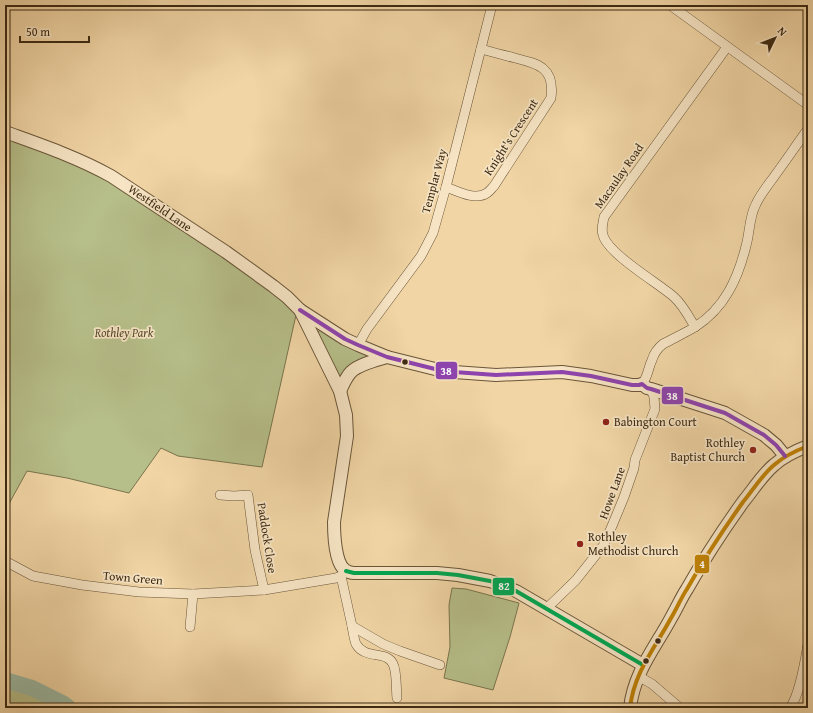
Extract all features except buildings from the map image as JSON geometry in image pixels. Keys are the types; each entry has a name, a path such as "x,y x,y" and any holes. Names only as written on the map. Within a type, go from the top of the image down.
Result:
{"street":[{"name":"Templar Way","path":"358,345 367,329 411,271 426,248 433,233 492,5"},
{"path":"670,5 808,105"},
{"name":"Macaulay Road","path":"695,326 674,297 613,250 602,234 602,227 604,217 727,47"},
{"name":"Knight's Crescent","path":"446,187 469,195 478,196 487,193 494,186 551,98 552,87 549,77 543,68 534,63 481,49"},
{"path":"646,386 646,377 654,355 660,347 712,314 723,302 730,290 742,261 747,242 750,220 755,205 808,129"},
{"name":"Westfield Lane","path":"5,132 70,156 111,176 226,252 273,286 300,310"},
{"path":"300,310 345,339 358,345 387,357 435,369 454,372 507,375 562,372 591,376 632,385 646,386 725,412 764,435 776,445 785,456"},
{"path":"300,310 340,391 346,415 347,436 334,530 339,561 344,574 356,644 361,650 368,654 385,657 391,660 395,669 399,693"},
{"path":"340,391 348,376 357,368 387,357"},
{"name":"Howe Lane","path":"546,609 582,573 600,550 608,535 624,497 634,468 635,460 655,409 654,397 646,386"},
{"path":"630,708 633,692 643,665 668,624 690,583 734,514 773,465 785,456 808,446"},
{"name":"Paddock Close","path":"220,494 234,496 248,495 255,550 264,590"},
{"name":"Town Green","path":"5,561 33,576 82,585 139,592 193,594 264,590 336,578 344,574"},
{"path":"344,574 449,574 482,579 516,591 643,665"},
{"path":"190,627 193,594"},
{"path":"352,626 383,644 440,665"},
{"path":"790,708 794,703 798,691 808,644"},
{"path":"638,676 652,684 680,708"}],"green space":[{"name":"Rothley Park","path":"5,136 45,151 113,182 270,289 296,315 262,467 178,456 161,448 129,493 67,478 27,471 5,511"},
{"path":"322,329 370,356 341,381 317,333"},
{"path":"452,588 466,589 519,603 493,690 444,678 450,647 449,605"},
{"path":"5,680 32,688 64,704 68,708 5,708"}],"waterway":[{"path":"5,680 32,688 69,708"}],"transit line":[{"name":"38","path":"300,310 345,339 358,345 387,357 435,369 496,375 562,372 591,376 632,385 642,384 647,388 725,413 764,435 776,445 785,456"},
{"name":"4","path":"630,708 636,683 646,661 693,578 728,523 770,469 786,456 808,446"},
{"name":"82","path":"346,571 354,573 437,573 490,581 516,591 643,665"}],"place":[{"name":"Babington Court","path":"606,422"},
{"name":"Rothley Baptist Church","path":"753,450"},
{"name":"Rothley Methodist Church","path":"580,544"}]}
